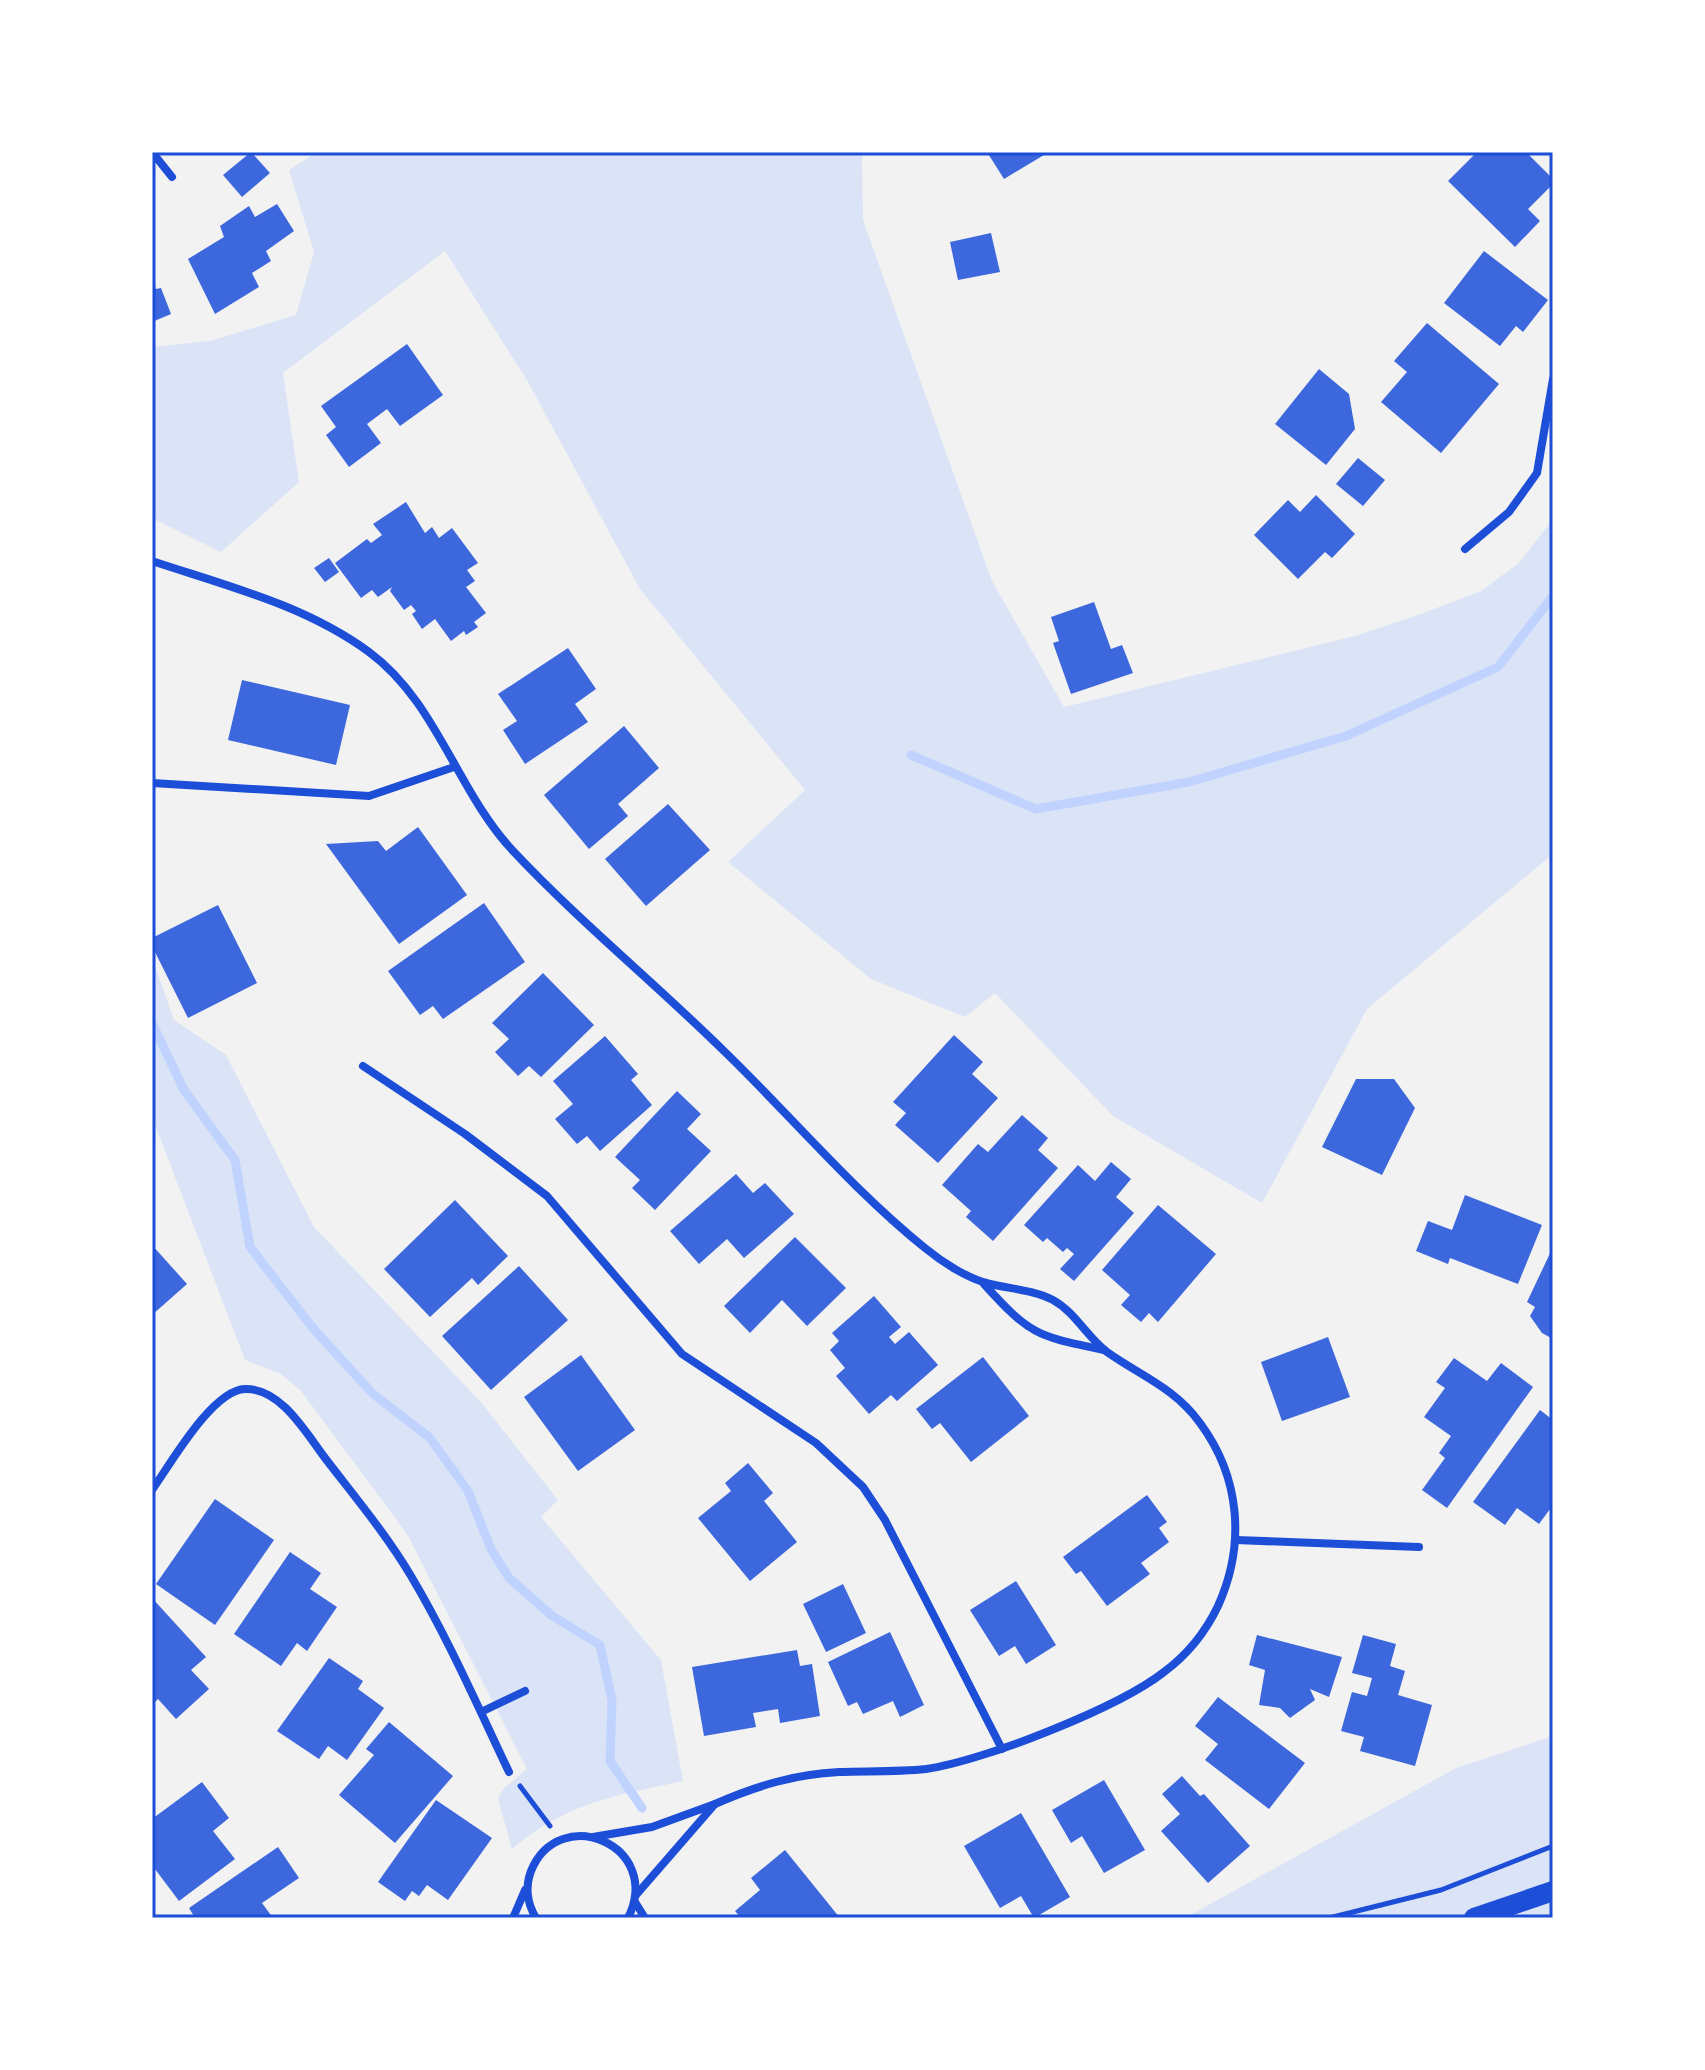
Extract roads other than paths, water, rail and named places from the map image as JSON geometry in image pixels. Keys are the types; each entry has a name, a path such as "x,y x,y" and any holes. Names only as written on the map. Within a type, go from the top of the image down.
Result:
{"main road":[{"path":"1474,1918 1553,1891"}],"street":[{"path":"152,152 172,177"},
{"path":"1465,549 1509,512 1537,473 1553,379"},
{"path":"152,561 287,606 374,655 402,683 433,726 481,812 513,852 732,1059 869,1200 935,1256 983,1283 1056,1301 1105,1350 1155,1379 1183,1400 1221,1455 1232,1485 1236,1540 1221,1599 1209,1623 1164,1673 1132,1692 1002,1749 926,1769 800,1776 771,1782 652,1827 560,1840 535,1861 513,1918"},
{"path":"152,783 369,796 406,787 454,767"},
{"path":"363,1066 465,1134 547,1196 682,1354 816,1443 863,1487 885,1520 1002,1749"},
{"path":"983,1283 1026,1329 1060,1341 1105,1350"},
{"path":"152,1490 204,1416 223,1399 242,1389 266,1393 289,1412 383,1532 412,1579 509,1772"},
{"path":"1236,1540 1419,1547"},
{"path":"481,1712 525,1691"},
{"path":"628,1918 636,1898 715,1804"},
{"path":"593,1837 608,1842 630,1864 636,1898 645,1918"},
{"path":"529,1877 527,1893 536,1918"}],"waterway":[{"path":"911,755 1036,809 1189,782 1346,736 1498,667 1553,596"},
{"path":"152,1023 184,1090 235,1160 250,1247 312,1327 372,1393 430,1438 468,1491 491,1549 509,1578 551,1615 600,1645 612,1700 610,1761 642,1808"}]}
